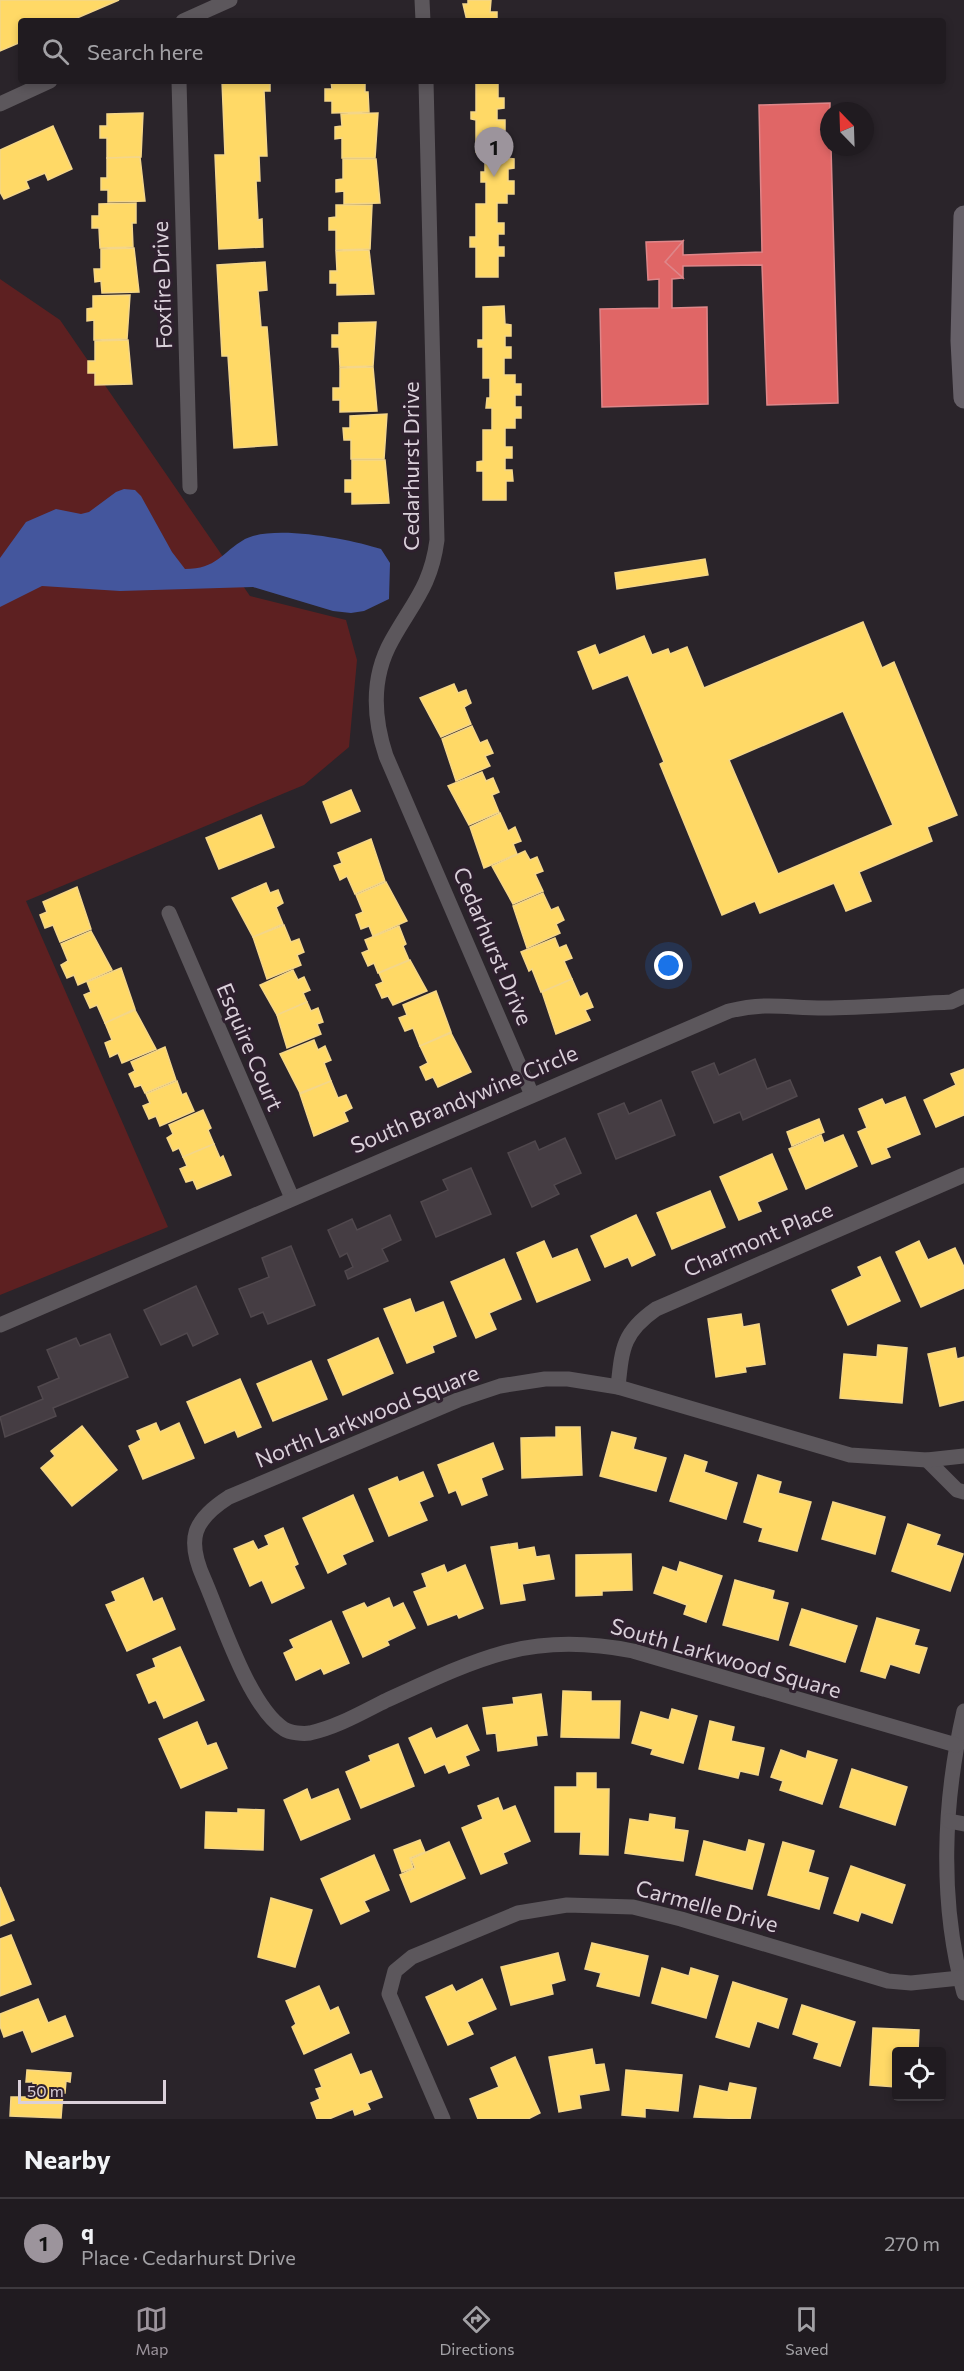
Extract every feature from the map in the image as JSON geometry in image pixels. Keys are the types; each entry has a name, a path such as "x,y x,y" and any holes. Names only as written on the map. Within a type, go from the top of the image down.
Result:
{"street":[{"path":"190,18 230,0"},
{"path":"422,0 423,18"},
{"path":"0,104 43,84"},
{"name":"Foxfire Drive","path":"179,84 190,487"},
{"name":"Cedarhurst Drive","path":"426,84 437,540 433,567 424,588 390,643 381,665 376,692 376,714 386,756 532,1095"},
{"path":"964,216 964,398"},
{"name":"Esquire Court","path":"169,913 292,1198"},
{"name":"South Brandywine Circle","path":"0,1325 708,1018 755,1004 836,1008 951,1002 964,996"},
{"name":"Charmont Place","path":"618,1387 626,1341 636,1323 656,1308 964,1175"},
{"name":"North Larkwood Square","path":"229,1636 193,1549 196,1525 210,1509 229,1497 458,1400 500,1386 545,1379 568,1379 618,1387 850,1455 927,1460 964,1456"},
{"path":"927,1460 957,1490 964,1492"},
{"name":"South Larkwood Square","path":"229,1636 255,1696 267,1716 286,1731 307,1734 336,1725 501,1653 550,1644 578,1643 633,1651 906,1733 956,1745"},
{"path":"962,1985 951,1928 948,1880 949,1821 956,1745 964,1711"},
{"path":"949,1821 964,1824"},
{"name":"Carmelle Drive","path":"443,2119 389,1994 395,1971 412,1957 518,1913 567,1905 633,1907 681,1919 888,1982 962,1985"}],"shaded area":[{"path":"0,279 60,320 250,596 346,620 357,660 349,747 304,785 26,901 168,1227 0,1295"}],"water":[{"path":"124,489 135,490 141,496 172,552 185,569 212,563 245,539 258,535 293,533 332,537 381,549 390,563 389,599 364,611 351,613 333,611 253,587 120,591 42,586 0,607 0,558 26,522 56,509 81,514 89,512 116,492"}],"building: Homes":[{"path":"0,0 119,0 77,18 18,18 18,43 0,51"},
{"path":"468,0 491,0 490,12 497,12 497,18 466,18 463,4 468,4"},
{"path":"222,84 270,84 270,91 264,91 267,156 259,156 260,181 256,181 258,220 262,219 263,247 219,249 215,155 225,155"},
{"path":"331,84 365,84 365,92 368,92 369,112 332,113 332,101 325,101 325,89 332,89"},
{"path":"476,84 498,84 498,98 504,98 504,108 497,109 497,120 505,120 505,130 498,130 498,148 507,148 507,158 514,159 514,168 508,169 508,181 514,181 514,194 507,194 507,203 497,203 497,223 504,223 504,234 498,234 498,247 504,247 504,256 498,256 498,277 476,277 476,247 470,247 470,237 476,237 476,204 486,204 486,182 481,182 481,172 485,172 485,152 476,152 476,120 471,119 471,112 476,112"},
{"path":"143,113 141,157 107,158 107,138 100,138 100,126 107,126 107,114"},
{"path":"378,113 375,158 342,158 342,138 335,139 335,127 342,126 341,114"},
{"path":"53,126 72,169 48,180 45,173 26,181 29,188 4,199 0,192 0,150"},
{"path":"140,157 145,201 108,202 108,190 101,190 101,178 107,178 107,158"},
{"path":"343,159 376,159 380,203 344,204 344,191 336,192 336,180 343,179"},
{"path":"136,203 136,223 132,223 133,247 100,248 99,228 92,228 92,216 99,216 99,204"},
{"path":"336,205 372,205 370,249 336,250 336,230 329,230 329,218 336,217"},
{"path":"134,248 139,292 102,293 101,281 95,282 94,269 101,269 101,249"},
{"path":"369,250 374,294 337,295 337,283 330,283 330,271 337,271 336,251"},
{"path":"265,262 267,290 258,291 261,327 267,327 277,445 234,448 228,356 222,356 217,265"},
{"path":"130,295 127,339 94,340 94,320 87,321 87,309 93,308 93,296"},
{"path":"504,306 505,324 511,325 511,336 505,336 505,347 511,347 511,358 504,358 504,375 515,375 515,384 521,384 521,395 515,395 515,407 521,407 521,418 515,418 515,428 505,428 505,447 512,447 512,458 505,458 505,470 512,470 513,481 506,481 506,500 483,500 483,471 477,471 477,462 483,461 483,430 492,430 492,408 486,408 487,398 490,398 490,378 483,378 483,347 478,347 478,340 483,340 483,307"},
{"path":"376,322 373,366 340,367 339,347 332,347 332,335 339,335 339,323"},
{"path":"128,340 132,384 95,385 95,373 88,373 88,361 95,361 95,341"},
{"path":"373,367 377,411 340,412 340,400 333,400 333,388 340,388 340,368"},
{"path":"387,414 384,459 351,459 351,440 344,440 343,428 350,428 350,416"},
{"path":"352,460 385,460 389,503 352,504 352,492 345,492 345,480 352,480"},
{"path":"705,559 708,575 617,589 615,573"},
{"path":"863,622 882,668 894,662 957,815 927,827 932,841 859,872 871,901 846,911 834,883 760,913 755,901 722,915 660,764 664,762 628,675 593,689 578,652 595,645 599,655 644,636 652,655 668,649 670,654 687,647 704,688","holes":["843,711 893,825 778,874 729,760"]},
{"path":"454,684 458,693 466,690 471,703 464,707 471,724 441,737 420,698"},
{"path":"472,726 480,743 487,740 493,753 485,756 490,766 456,781 442,739"},
{"path":"482,772 486,781 493,778 499,792 492,795 499,812 469,825 448,786"},
{"path":"351,790 360,811 331,823 323,802"},
{"path":"500,813 508,831 515,827 521,841 513,844 517,854 484,868 470,827"},
{"path":"261,815 274,847 219,869 206,838"},
{"path":"371,839 385,881 355,894 347,876 340,880 334,866 342,863 338,853"},
{"path":"525,851 530,860 537,857 543,871 535,874 543,891 513,904 492,866"},
{"path":"386,882 407,921 373,936 369,926 361,929 356,915 363,912 356,895"},
{"path":"266,883 270,893 278,890 283,903 276,907 283,924 253,937 232,898"},
{"path":"77,887 91,929 60,942 53,925 45,928 40,915 47,912 43,902"},
{"path":"543,893 551,910 558,907 564,920 556,924 560,933 527,948 513,906"},
{"path":"284,925 291,942 299,939 304,952 297,955 301,965 267,979 253,937"},
{"path":"399,926 406,944 403,946 409,960 378,973 374,963 368,966 362,953 369,950 365,940"},
{"path":"91,931 112,970 78,985 74,975 67,978 61,965 68,961 61,944"},
{"path":"555,938 559,948 566,945 572,958 564,961 572,979 541,992 532,969 529,971 521,952"},
{"path":"410,960 427,991 393,1005 388,996 382,998 376,985 383,982 379,973"},
{"path":"121,968 135,1009 105,1023 97,1005 90,1008 84,995 91,992 87,982"},
{"path":"293,970 298,980 304,977 310,990 303,993 307,1002 277,1015 260,985"},
{"path":"572,979 580,997 587,993 593,1007 585,1010 590,1020 556,1034 542,992"},
{"path":"436,991 451,1032 420,1046 413,1028 405,1031 399,1018 407,1015 403,1005"},
{"path":"307,1002 311,1011 318,1008 323,1022 317,1024 321,1034 287,1048 277,1015"},
{"path":"135,1010 156,1049 122,1063 118,1053 110,1057 105,1043 112,1040 105,1023"},
{"path":"451,1033 471,1072 438,1087 433,1077 426,1080 420,1067 428,1063 420,1046"},
{"path":"314,1040 318,1050 325,1046 331,1060 324,1063 331,1081 300,1093 280,1054"},
{"path":"165,1047 176,1080 145,1093 141,1085 135,1087 129,1074 135,1071 131,1062"},
{"path":"964,1069 964,1115 936,1127 924,1100 956,1085 951,1074"},
{"path":"177,1081 182,1095 186,1093 194,1111 160,1126 156,1116 149,1119 143,1106 150,1103 146,1094"},
{"path":"331,1081 338,1098 346,1095 352,1108 344,1112 348,1121 314,1136 300,1094"},
{"path":"905,1097 920,1134 886,1148 890,1157 872,1164 858,1132 867,1128 859,1109 882,1099 885,1105"},
{"path":"203,1110 211,1128 208,1130 214,1144 183,1157 179,1148 173,1151 167,1138 173,1134 169,1125"},
{"path":"819,1119 824,1132 792,1146 787,1132"},
{"path":"821,1135 824,1143 843,1135 857,1166 806,1189 789,1149"},
{"path":"214,1144 220,1158 223,1156 231,1175 197,1189 193,1180 186,1182 180,1169 187,1166 183,1157"},
{"path":"772,1154 787,1189 757,1202 761,1211 739,1220 720,1177"},
{"path":"710,1191 725,1227 672,1249 657,1213"},
{"path":"636,1215 655,1255 632,1266 628,1257 605,1267 591,1236"},
{"path":"544,1241 552,1259 577,1249 590,1280 537,1302 517,1253"},
{"path":"919,1241 928,1260 955,1248 964,1267 964,1288 921,1307 896,1252"},
{"path":"880,1257 900,1301 848,1325 832,1290 862,1276 858,1267"},
{"path":"504,1259 521,1299 489,1313 496,1329 476,1338 451,1282"},
{"path":"410,1299 415,1313 443,1302 456,1336 432,1346 434,1352 407,1363 384,1309"},
{"path":"741,1314 743,1327 759,1324 765,1364 745,1367 746,1372 716,1377 708,1319"},
{"path":"378,1338 393,1373 343,1395 328,1360"},
{"path":"878,1345 907,1348 902,1403 840,1398 844,1354 877,1357"},
{"path":"955,1348 957,1359 964,1357 964,1400 940,1406 928,1354"},
{"path":"311,1361 327,1399 273,1421 257,1384"},
{"path":"240,1379 261,1427 238,1437 235,1430 205,1443 187,1402"},
{"path":"156,1423 160,1432 179,1423 194,1458 143,1479 129,1446 141,1440 137,1431"},
{"path":"82,1426 117,1470 72,1506 41,1468 55,1456 51,1451"},
{"path":"556,1427 580,1427 582,1475 522,1478 521,1438 556,1437"},
{"path":"612,1432 636,1438 633,1449 666,1458 656,1491 600,1476"},
{"path":"493,1443 503,1469 481,1478 487,1495 462,1505 456,1490 449,1493 438,1465"},
{"path":"685,1455 707,1462 704,1472 737,1483 726,1519 670,1501"},
{"path":"423,1472 433,1496 419,1502 427,1520 389,1536 369,1489 397,1477 399,1482"},
{"path":"758,1475 781,1482 778,1493 811,1502 797,1551 759,1541 763,1528 744,1522"},
{"path":"353,1495 373,1541 342,1555 346,1564 328,1573 303,1518"},
{"path":"833,1502 885,1517 875,1554 822,1539"},
{"path":"908,1524 940,1535 936,1545 963,1554 950,1591 892,1571"},
{"path":"283,1528 298,1564 294,1566 304,1588 272,1603 262,1580 250,1586 234,1549 253,1541 258,1550 269,1545 265,1536"},
{"path":"517,1543 518,1550 534,1547 536,1557 549,1555 554,1579 522,1584 525,1600 501,1604 491,1547"},
{"path":"631,1554 632,1590 602,1591 602,1595 576,1596 576,1555"},
{"path":"680,1562 722,1576 706,1622 684,1614 687,1605 654,1593 663,1567 677,1572"},
{"path":"444,1565 447,1573 465,1565 483,1608 459,1618 457,1614 428,1625 414,1592 427,1587 422,1574"},
{"path":"143,1578 153,1602 162,1598 175,1629 127,1651 106,1605 116,1601 112,1592"},
{"path":"735,1580 774,1591 772,1599 788,1603 778,1640 723,1625"},
{"path":"389,1598 393,1608 403,1603 415,1628 387,1641 389,1645 363,1657 343,1612 364,1603 367,1608"},
{"path":"802,1609 857,1626 845,1662 790,1645"},
{"path":"877,1618 919,1630 914,1645 927,1648 919,1673 890,1664 885,1678 861,1671"},
{"path":"331,1621 349,1663 324,1674 321,1668 296,1680 284,1653 294,1648 290,1640"},
{"path":"180,1647 204,1700 164,1718 156,1700 149,1703 137,1675 156,1667 153,1659"},
{"path":"563,1691 591,1692 591,1701 620,1701 619,1738 561,1737"},
{"path":"541,1694 547,1735 536,1736 537,1745 498,1751 496,1733 487,1734 483,1708 514,1704 513,1698"},
{"path":"672,1709 697,1716 683,1763 651,1754 653,1749 632,1743 641,1712 669,1720"},
{"path":"710,1721 734,1727 731,1741 764,1748 758,1775 740,1771 738,1778 699,1769"},
{"path":"197,1722 207,1746 216,1743 227,1768 181,1788 159,1739"},
{"path":"467,1725 479,1750 465,1756 469,1765 449,1773 445,1764 425,1773 409,1738 431,1728 436,1739"},
{"path":"398,1744 414,1786 361,1808 346,1772 371,1761 369,1756"},
{"path":"781,1750 806,1759 808,1751 837,1760 822,1804 780,1790 783,1781 771,1777"},
{"path":"852,1769 907,1787 895,1825 840,1807"},
{"path":"577,1773 596,1773 596,1789 609,1789 608,1855 580,1854 581,1832 555,1832 555,1787 577,1787"},
{"path":"307,1789 311,1800 338,1789 350,1819 301,1840 284,1800"},
{"path":"498,1798 503,1811 515,1806 530,1841 503,1853 507,1863 481,1874 462,1828 483,1819 478,1806"},
{"path":"238,1809 264,1810 263,1850 205,1848 206,1812 238,1813"},
{"path":"650,1814 675,1818 674,1829 688,1831 683,1861 625,1853 630,1819 649,1822"},
{"path":"420,1840 425,1852 410,1858 413,1868 402,1872 394,1850"},
{"path":"749,1840 764,1844 752,1889 696,1875 704,1841 746,1852"},
{"path":"449,1842 465,1878 411,1902 400,1875 415,1868 411,1859"},
{"path":"783,1842 814,1851 808,1872 828,1878 819,1909 768,1895"},
{"path":"374,1855 389,1890 364,1901 369,1911 341,1924 321,1879"},
{"path":"851,1866 905,1885 892,1923 861,1912 858,1921 834,1913"},
{"path":"0,1887 14,1920 0,1926"},
{"path":"271,1898 312,1910 295,1967 258,1957"},
{"path":"11,1935 31,1984 0,1996 0,1939"},
{"path":"592,1943 648,1956 639,1996 597,1986 601,1973 585,1969"},
{"path":"558,1953 565,1980 551,1984 553,1994 511,2005 501,1967"},
{"path":"662,1968 689,1976 691,1968 718,1976 706,2018 652,2003"},
{"path":"482,1979 496,2009 467,2022 473,2034 448,2045 426,1997 452,1985 456,1992"},
{"path":"733,1982 787,1999 778,2028 757,2021 749,2047 716,2037"},
{"path":"319,1986 330,2011 338,2007 349,2033 304,2054 292,2027 296,2024 286,2001"},
{"path":"38,1999 48,2023 65,2016 73,2036 32,2052 23,2030 4,2037 0,2026 0,2014"},
{"path":"802,2005 855,2022 840,2066 814,2058 819,2043 793,2034"},
{"path":"873,2028 919,2030 918,2047 892,2047 892,2087 870,2085"},
{"path":"592,2049 595,2065 604,2064 609,2090 579,2095 581,2108 559,2112 549,2057"},
{"path":"351,2054 360,2075 371,2071 382,2097 367,2103 370,2109 355,2115 353,2109 329,2119 317,2119 311,2103 320,2099 316,2089 322,2087 315,2070"},
{"path":"515,2057 540,2113 528,2119 478,2119 470,2099 499,2087 491,2068"},
{"path":"27,2070 71,2073 70,2082 66,2081 65,2093 63,2093 61,2118 10,2116 11,2097 28,2097 28,2089 33,2090 33,2082 26,2082"},
{"path":"626,2070 682,2075 678,2111 645,2108 645,2117 622,2115"},
{"path":"730,2083 756,2088 750,2119 694,2117 700,2086 728,2092"}],"building: Shops":[{"path":"820,103 820,156 831,156 838,403 767,405 762,265 683,266 683,278 665,262 683,241 683,255 762,252 759,105"},
{"path":"683,241 665,262 683,278 672,279 672,308 707,307 708,404 602,407 600,309 659,308 659,279 648,280 646,242"}],"building: Other":[{"path":"755,1059 767,1089 790,1080 797,1096 743,1120 740,1112 714,1123 692,1072 714,1063 719,1075"},
{"path":"661,1100 675,1135 616,1159 598,1114 624,1103 629,1114"},
{"path":"565,1138 581,1173 554,1185 559,1194 532,1207 508,1153 535,1141 539,1150"},
{"path":"471,1168 491,1214 436,1237 421,1202 448,1190 443,1180"},
{"path":"390,1215 401,1240 382,1249 388,1261 348,1279 345,1271 353,1267 347,1253 340,1257 328,1230 352,1219 357,1230"},
{"path":"291,1246 315,1305 268,1324 263,1312 251,1317 239,1289 269,1277 262,1258"},
{"path":"196,1286 218,1334 193,1346 187,1333 161,1345 144,1310"},
{"path":"110,1334 128,1377 53,1408 56,1416 5,1437 0,1417 43,1399 38,1387 59,1378 47,1350 76,1338 80,1346"}],"place":[{"name":"q","path":"494,177"}]}
